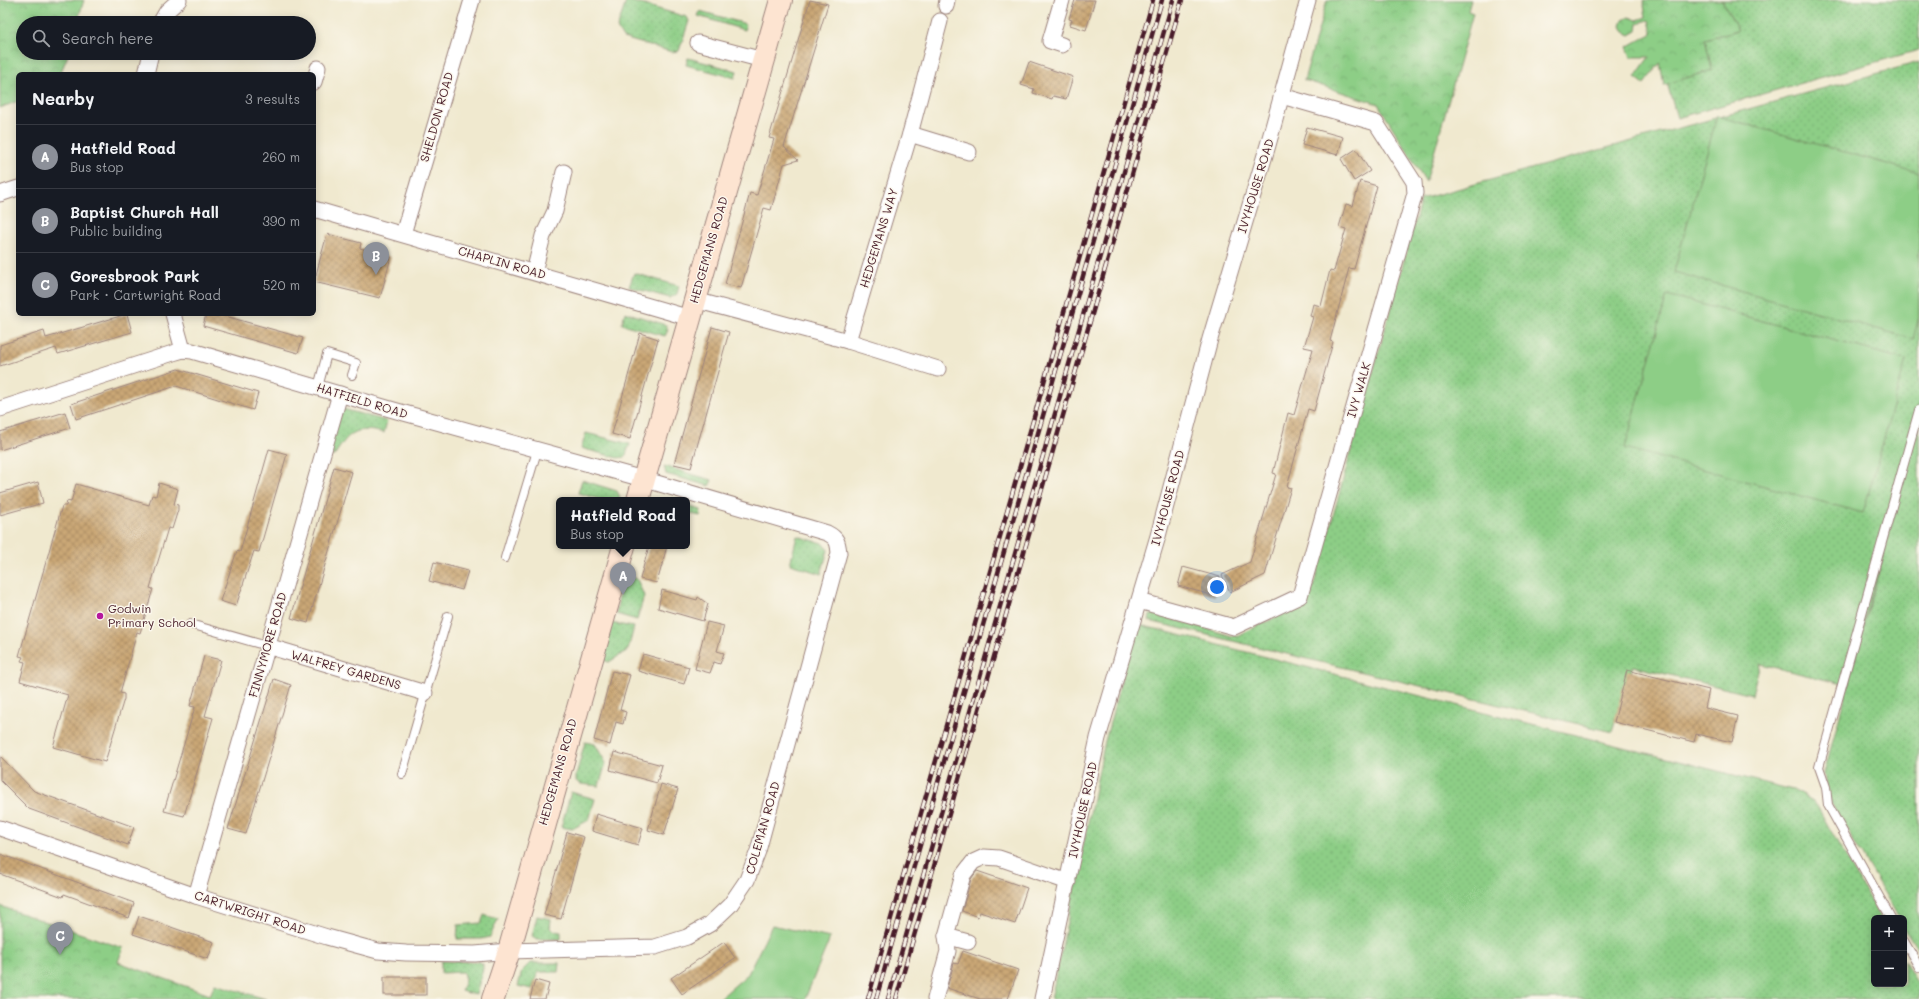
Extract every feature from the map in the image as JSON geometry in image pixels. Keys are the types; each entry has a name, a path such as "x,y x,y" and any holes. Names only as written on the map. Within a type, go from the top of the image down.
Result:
{"street":[{"path":"164,16 167,11 179,0"},
{"name":"SHELDON ROAD","path":"403,234 472,0"},
{"name":"HEDGEMANS ROAD","path":"639,497 781,0"},
{"path":"1062,0 1050,41 1062,45"},
{"name":"IVYHOUSE ROAD","path":"1042,999 1098,738 1139,602 1210,339 1282,96 1308,0"},
{"name":"HEDGEMANS WAY","path":"848,341 910,134 940,21"},
{"path":"698,43 763,60"},
{"path":"146,72 149,60"},
{"name":"IVY WALK","path":"1139,602 1234,628 1300,596 1415,193 1414,182 1376,123 1282,96"},
{"path":"910,134 969,152"},
{"path":"534,272 543,236 555,211 564,172"},
{"path":"0,194 16,189"},
{"name":"CHAPLIN ROAD","path":"316,210 534,272 692,309"},
{"path":"692,309 848,341 938,369"},
{"path":"0,409 183,350 174,316"},
{"name":"HATFIELD ROAD","path":"183,350 537,451 643,479 827,533 835,536 838,542"},
{"name":"FINNYMORE ROAD","path":"196,896 340,394"},
{"name":"COLEMAN ROAD","path":"509,951 655,947 687,936 710,924 730,905 747,880 758,852 839,553 838,542"},
{"name":"HEDGEMANS ROAD","path":"493,999 509,951 623,549"},
{"name":"WALFREY GARDENS","path":"267,646 425,693"},
{"name":"CARTWRIGHT ROAD","path":"0,828 196,896 378,951 475,954 509,951"},
{"path":"935,999 948,951 946,936 963,875 974,862 984,857 999,858 1068,882"},
{"path":"946,936 968,942"}],"lane":[{"path":"318,388 327,354 356,363 352,376"},
{"path":"1889,915 1828,805 1826,787 1820,767 1919,410"},
{"path":"505,558 537,451"},
{"path":"402,774 448,616"},
{"path":"190,624 267,646"},
{"path":"1907,946 1919,967"}],"green space":[{"path":"0,0 84,0 79,16 16,16 16,60 66,60 61,72 16,72 16,102 0,108"},
{"path":"1327,0 1471,0 1468,11 1473,13 1426,182 1378,104 1304,80"},
{"path":"1643,0 1722,0 1738,30 1705,39 1712,70 1664,85 1660,63 1644,84 1635,77 1649,57 1631,57 1627,47 1652,33 1649,20 1638,23 1637,31 1630,35 1624,32 1621,26 1623,20 1629,17 1637,20 1646,17"},
{"path":"1722,0 1919,0 1919,50 1677,118 1667,83 1711,70 1705,39 1738,30"},
{"path":"630,1 687,17 689,21 679,51 672,52 623,38 617,28 626,2"},
{"path":"700,11 746,24 744,30 698,16"},
{"path":"688,58 737,71 735,78 686,65"},
{"path":"1919,62 1919,420 1847,685 1760,664 1752,695 1633,666 1612,732 1149,621 1150,615 1155,614 1232,636 1239,635 1307,602 1313,588 1421,199"},
{"path":"1717,116 1919,173 1919,317 1913,339 1674,272"},
{"path":"634,273 679,286 677,294 670,298 629,287"},
{"path":"1667,295 1906,360 1863,513 1625,448"},
{"path":"625,312 666,325 668,330 665,336 622,324"},
{"path":"343,409 387,421 384,433 366,430 359,431 349,436 344,441 334,456 325,454"},
{"path":"1919,424 1919,952 1907,932 1907,915 1897,915 1827,796 1824,773"},
{"path":"586,433 630,444 625,457 618,458 581,448"},
{"path":"664,466 712,480 709,486 666,474"},
{"path":"582,480 617,491 620,497 592,497 578,493"},
{"path":"690,507 701,510 700,516 690,514"},
{"path":"797,536 822,543 828,550 821,574 790,564"},
{"path":"623,574 637,579 644,596 637,620 616,614"},
{"path":"610,623 634,627 628,650 609,662 600,659"},
{"path":"1136,624 1793,790 1813,801 1817,806 1878,915 1871,915 1871,987 1907,987 1907,965 1919,986 1919,999 1051,999 1105,741"},
{"path":"585,742 595,744 606,763 599,786 581,784 576,781 576,775"},
{"path":"571,792 595,799 589,820 572,829 561,827"},
{"path":"0,906 123,948 118,962 210,995 215,984 266,999 0,999"},
{"path":"484,915 498,919 490,937 482,939 457,939 458,925 481,923"},
{"path":"537,916 551,919 550,928 561,932 561,939 537,939 532,936"},
{"path":"772,925 830,938 805,999 719,999 748,974"},
{"path":"441,961 479,962 483,964 476,995 461,991 465,980 463,972 441,973"},
{"path":"530,963 559,963 558,972 538,972 532,989 518,986 522,971"}],"building":[{"path":"810,0 828,4 784,147 798,160 784,164 771,210 764,208 741,288 725,284 750,193 757,195 774,139 769,138"},
{"path":"1075,0 1095,0 1086,30 1070,25 1072,20 1069,19"},
{"path":"1029,62 1073,77 1066,99 1053,96 1052,99 1033,93 1034,89 1021,85"},
{"path":"1307,127 1343,137 1338,155 1302,145"},
{"path":"1356,149 1370,171 1354,181 1341,159"},
{"path":"1360,181 1377,186 1354,269 1349,268 1330,341 1333,342 1314,411 1308,409 1287,487 1291,488 1265,575 1230,592 1222,575 1250,562 1276,474 1273,473 1288,413 1294,415 1313,349 1304,347 1313,317 1310,316 1313,304 1321,306 1330,270 1334,271 1346,229 1339,227 1346,204 1353,206"},
{"path":"327,234 361,243 360,248 391,257 380,298 316,282 316,275"},
{"path":"120,316 128,316 132,332 58,354 56,348 0,366 0,345 44,331 46,338"},
{"path":"206,316 225,316 303,338 298,353 203,326"},
{"path":"712,327 729,332 691,468 674,464"},
{"path":"640,333 658,339 630,439 612,434"},
{"path":"178,369 258,393 253,410 176,386 76,419 71,404"},
{"path":"65,412 70,428 0,450 0,432"},
{"path":"269,449 287,454 259,552 254,551 236,606 220,601 237,551 240,552"},
{"path":"334,467 352,472 308,623 291,618"},
{"path":"38,482 43,503 0,515 0,493"},
{"name":"Godwin Primary School","path":"159,483 178,489 174,504 178,505 178,510 172,529 168,528 150,588 153,589 140,633 137,632 120,693 124,694 124,699 105,762 53,747 68,695 20,681 25,662 21,661 23,657 19,656 62,506 66,506 67,501 71,502 76,484 149,505 152,495 156,496"},
{"path":"648,549 666,549 657,583 640,579"},
{"path":"434,562 468,571 462,590 429,581"},
{"path":"1183,567 1220,577 1215,596 1178,586"},
{"path":"662,590 697,600 698,597 708,604 703,621 658,608"},
{"path":"707,622 724,626 717,651 724,653 720,664 714,662 710,673 695,669"},
{"path":"643,654 689,667 684,684 638,671"},
{"path":"204,656 221,660 205,716 213,718 184,816 164,811 195,707 190,706"},
{"path":"1627,670 1709,690 1705,708 1738,716 1732,742 1696,734 1694,742 1614,722"},
{"path":"612,671 630,675 620,710 626,712 623,724 616,722 610,745 594,740"},
{"path":"274,679 291,685 246,834 228,829"},
{"path":"614,752 662,765 657,783 610,770"},
{"path":"0,756 34,791 134,827 128,845 29,809 0,780"},
{"path":"661,784 678,789 664,835 648,830"},
{"path":"596,814 643,828 638,845 592,831"},
{"path":"567,832 584,837 561,919 544,915"},
{"path":"0,854 134,903 129,918 64,894 63,897 0,874"},
{"path":"977,871 1027,888 1015,924 980,912 978,917 962,911 971,879"},
{"path":"139,916 214,942 208,959 133,934"},
{"path":"724,942 735,958 682,994 671,978"},
{"path":"963,951 1018,970 1008,999 980,999 947,988 954,963 958,964"},
{"path":"384,977 426,977 426,995 384,995"},
{"path":"535,980 549,984 545,999 530,999"}],"railway":[{"path":"868,999 1153,0"},
{"path":"876,999 1162,0"},
{"path":"888,999 1173,0"},
{"path":"896,999 1182,0"}],"place":[{"name":"Baptist Church Hall","path":"376,275"},
{"name":"Hatfield Road","path":"623,595"},
{"name":"Godwin Primary School","path":"100,616"},
{"name":"Goresbrook Park","path":"60,955"}]}
